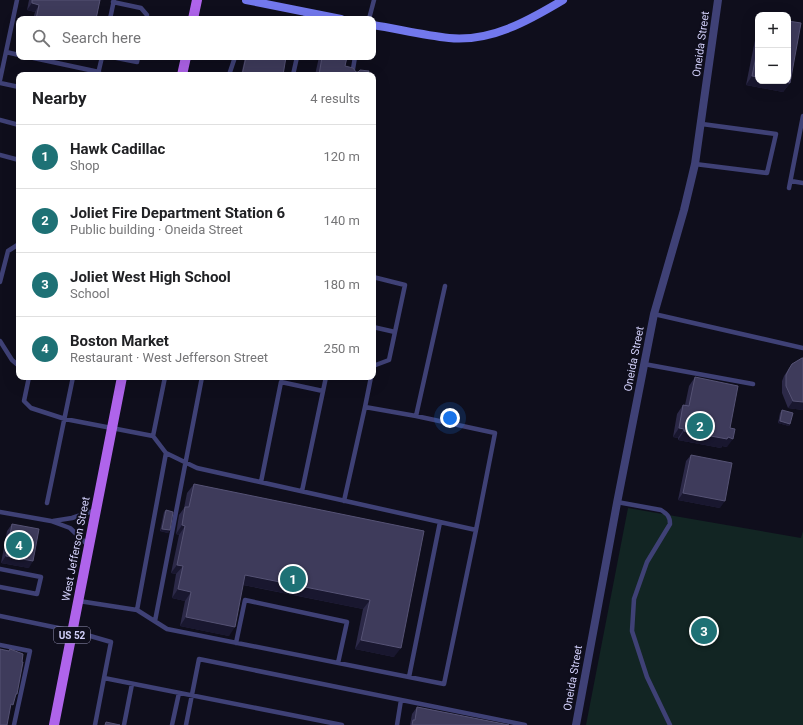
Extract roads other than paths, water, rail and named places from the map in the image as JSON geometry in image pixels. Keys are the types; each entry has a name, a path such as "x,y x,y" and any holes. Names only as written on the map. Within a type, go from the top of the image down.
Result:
{"main road":[{"path":"194,16 197,0"},
{"path":"184,72 186,60"},
{"name":"West Jefferson Street","path":"54,725 121,380"}],"street":[{"path":"246,0 306,16"},
{"path":"376,26 450,38 478,37 513,26 540,14 563,0"},
{"name":"Oneida Street","path":"576,725 617,502 654,314 684,210 695,164 702,124 718,0"}],"lane":[{"path":"0,80 17,0"},
{"path":"370,16 374,0"},
{"path":"111,16 114,1 141,8 147,16"},
{"path":"6,52 16,54"},
{"path":"41,60 90,72"},
{"path":"98,72 101,60"},
{"path":"128,60 138,62 138,60"},
{"path":"230,72 234,60"},
{"path":"294,72 296,60"},
{"path":"352,72 354,60"},
{"path":"0,84 16,87"},
{"path":"789,188 803,116"},
{"path":"0,120 16,123"},
{"path":"695,164 767,173 776,134 702,124"},
{"path":"0,155 16,159"},
{"path":"790,181 803,183"},
{"path":"0,282 8,251 16,246"},
{"path":"376,278 405,285 389,360 376,366"},
{"path":"416,416 445,286"},
{"path":"654,314 803,348"},
{"path":"376,328 395,332"},
{"path":"0,341 12,360 16,363"},
{"path":"644,364 753,384"},
{"path":"28,380 24,401 30,408 64,419 153,436 166,453 197,468 476,530"},
{"path":"47,502 72,380"},
{"path":"153,436 164,380"},
{"path":"155,621 201,380"},
{"path":"302,491 325,380"},
{"path":"344,500 366,407 370,380"},
{"path":"261,482 281,382 323,391"},
{"path":"79,600 137,610 168,629 444,684 495,433 366,407"},
{"path":"137,610 166,453"},
{"path":"617,502 661,510 670,518 670,524 647,562 634,599 632,631 647,677 670,725"},
{"path":"51,521 72,518 96,510"},
{"path":"0,512 51,521 70,528 89,546"},
{"path":"409,677 440,522"},
{"path":"0,569 41,577 37,594 0,587"},
{"path":"236,642 245,600 347,622 338,663"},
{"path":"0,616 72,631 111,642 95,725"},
{"path":"0,645 30,651 14,725"},
{"path":"186,725 199,659 525,725"},
{"path":"104,678 342,725"},
{"path":"124,725 132,684"},
{"path":"172,725 179,693"},
{"path":"397,725 402,700"}],"place":[{"name":"Joliet Fire Department Station 6","path":"700,426"},
{"name":"Boston Market","path":"19,545"},
{"name":"Hawk Cadillac","path":"293,579"},
{"name":"Joliet West High School","path":"704,631"}]}
